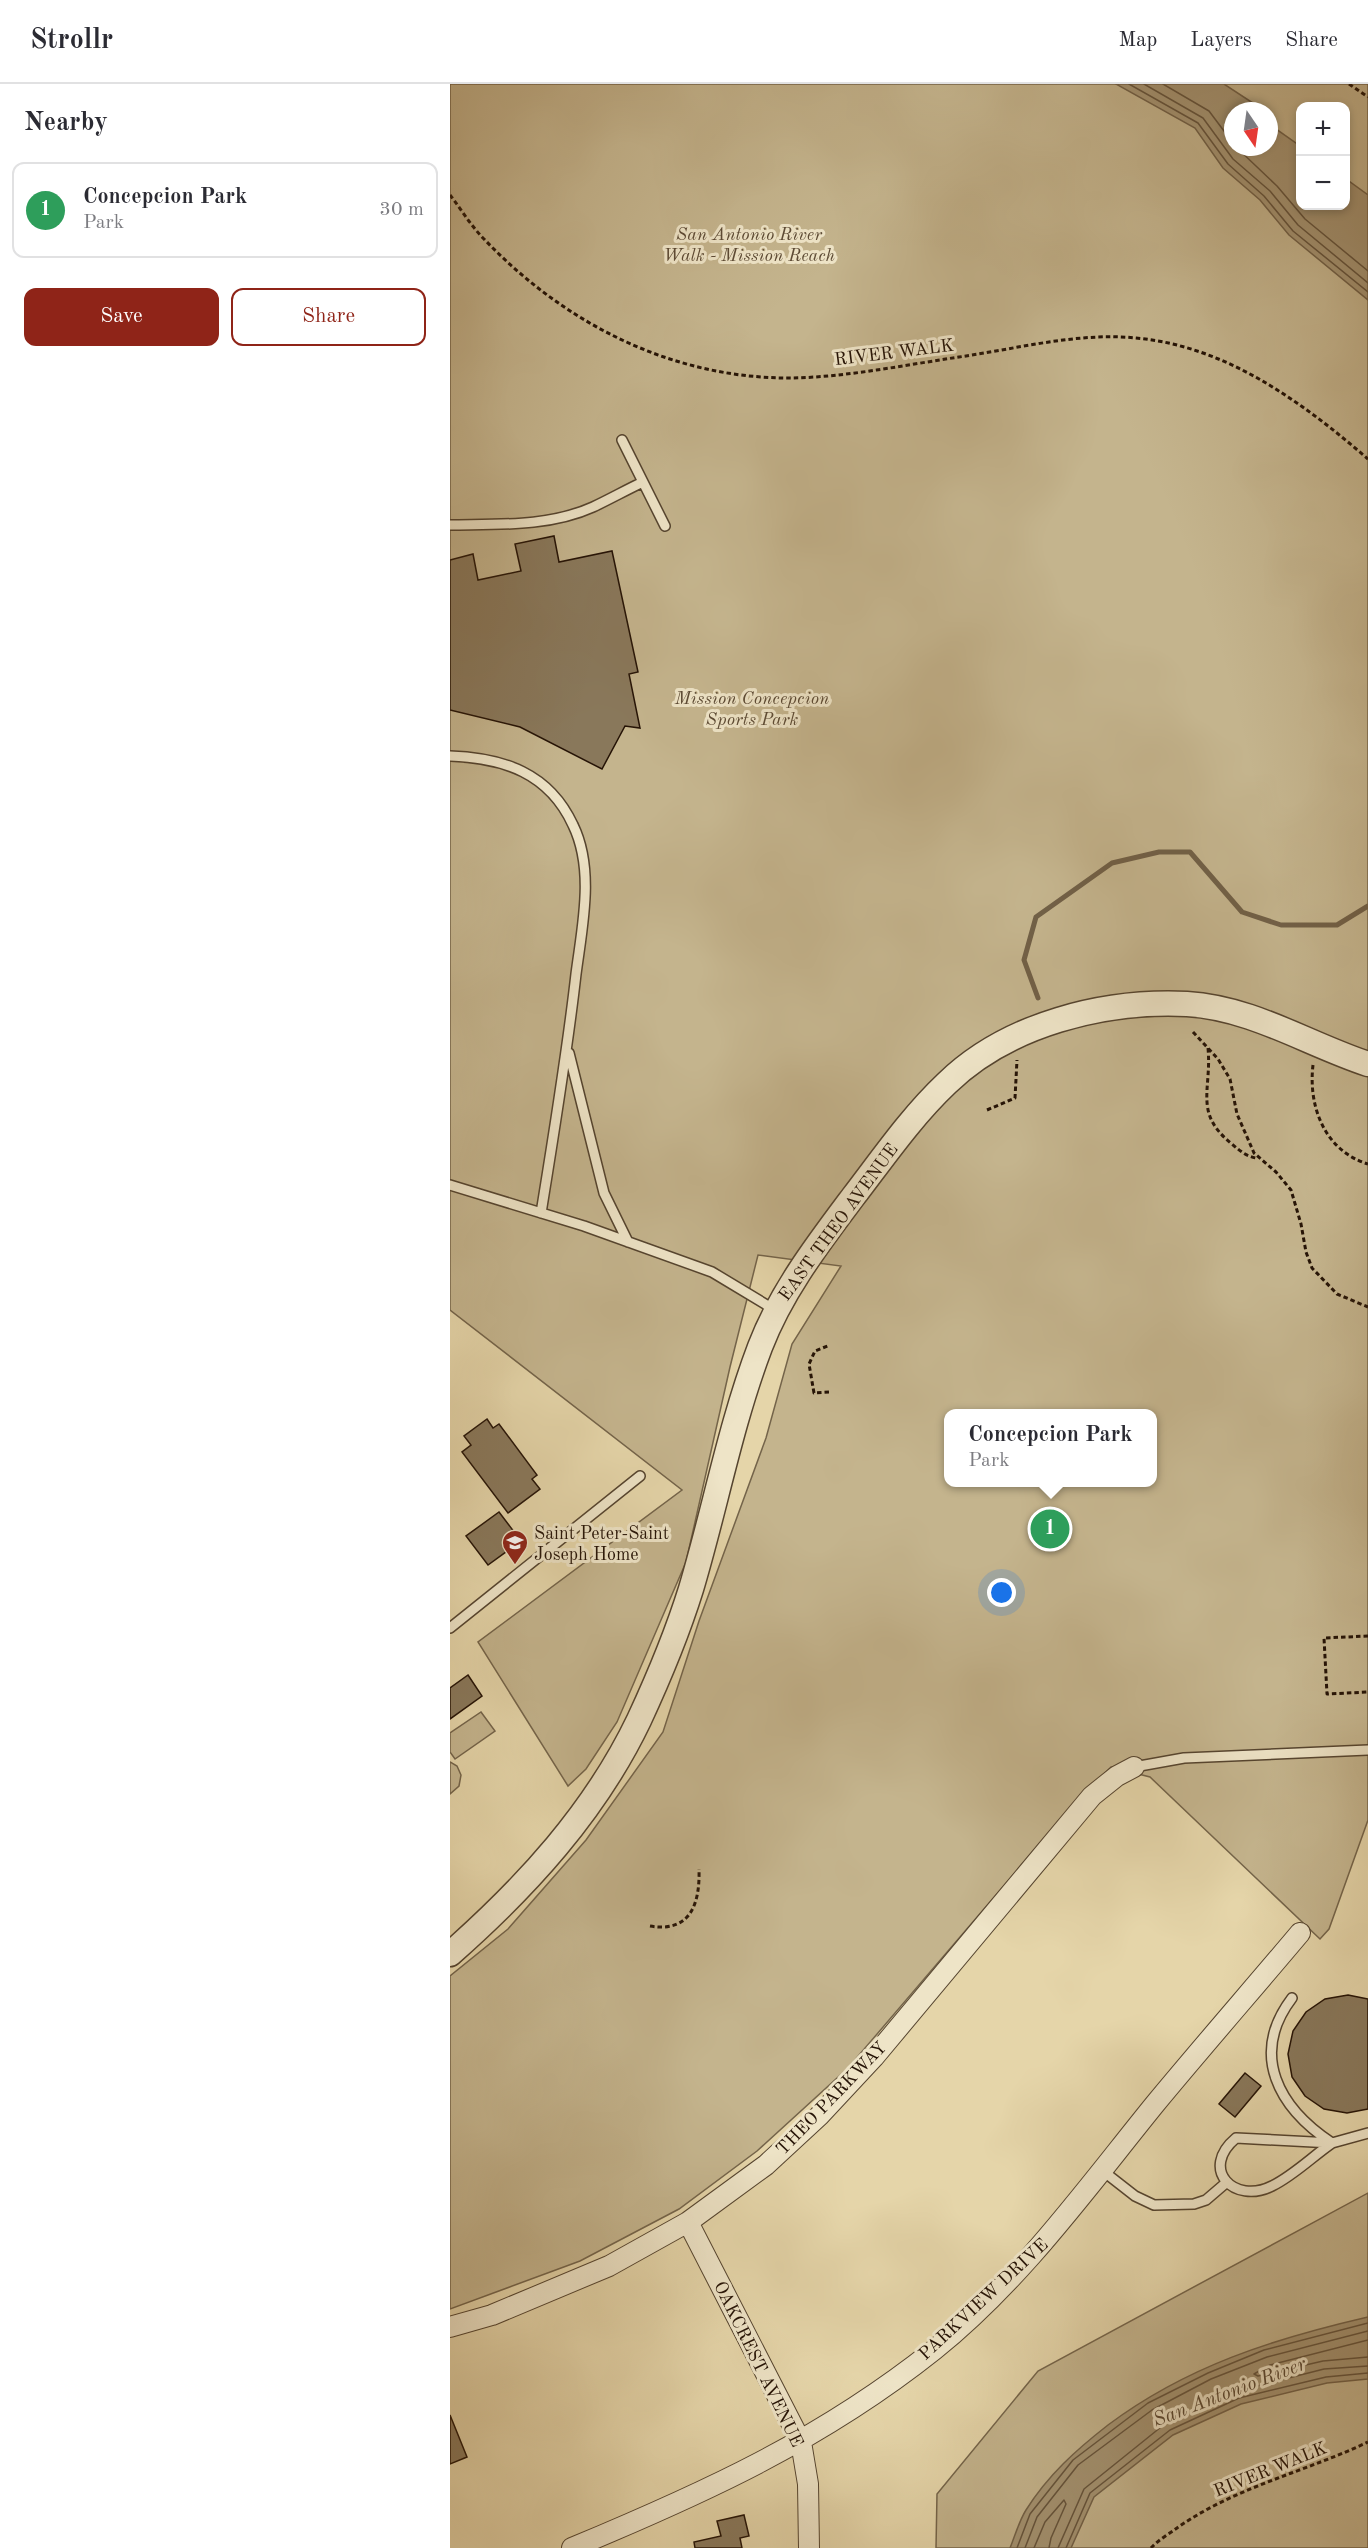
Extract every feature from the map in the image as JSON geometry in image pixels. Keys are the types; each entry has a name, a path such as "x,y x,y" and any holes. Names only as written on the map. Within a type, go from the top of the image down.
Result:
{"street":[{"name":"EAST THEO AVENUE","path":"450,1954 528,1881 571,1830 637,1724 666,1660 690,1590 735,1427 759,1351 775,1310 815,1248 912,1120 942,1088 994,1049 1041,1026 1094,1010 1143,1003 1190,1004 1227,1010 1260,1019 1368,1064"},
{"name":"THEO PARKWAY","path":"450,2327 492,2315 609,2266 688,2222 766,2165 819,2116 874,2057 1092,1796 1117,1776 1134,1767"},
{"name":"PARKVIEW DRIVE","path":"572,2548 677,2504 801,2442 936,2349 1048,2239 1155,2104 1300,1933"},
{"name":"OAKCREST AVENUE","path":"688,2222 801,2442 808,2484 809,2548"}],"lane":[{"path":"622,440 665,526"},
{"path":"450,525 522,524 563,516 591,508 643,482"},
{"path":"450,756 476,757 513,765 552,792 574,825 583,856 585,894 568,1048 541,1213"},
{"path":"568,1048 604,1193 628,1242"},
{"path":"450,1185 541,1213 712,1272 775,1310"},
{"path":"450,1628 640,1476"},
{"path":"1134,1767 1184,1758 1368,1750"},
{"path":"1292,1998 1281,2012 1272,2038 1271,2060 1277,2082 1300,2119 1332,2143"},
{"path":"1332,2143 1272,2186 1251,2192 1232,2188 1222,2176 1220,2161 1224,2149 1236,2138 1332,2143 1368,2133"},
{"path":"1103,2171 1135,2196 1154,2205 1194,2204 1206,2200 1227,2182"}],"path":[{"path":"1349,84 1368,97"},
{"name":"RIVER WALK","path":"450,195 482,238 533,286 579,318 631,346 682,362 743,374 792,378 1084,339 1136,338 1185,347 1231,363 1279,390 1368,459"},
{"path":"1193,1032 1208,1047 1230,1079 1237,1114 1258,1159"},
{"path":"1208,1047 1206,1103 1212,1125 1242,1153 1258,1159 1276,1172 1292,1190 1312,1268 1336,1294 1368,1307"},
{"path":"987,1110 1016,1098 1017,1060"},
{"path":"1313,1065 1312,1098 1322,1127 1344,1152 1368,1164"},
{"path":"829,1392 814,1393 809,1364 815,1351 830,1345"},
{"path":"1368,1636 1324,1638 1327,1694 1368,1692"},
{"path":"651,1926 664,1928 682,1921 693,1913 700,1887 699,1869"},
{"name":"RIVER WALK","path":"1151,2548 1227,2498 1368,2442"},
{"path":"1155,2544 1158,2548"}],"green space":[{"path":"450,84 1368,84 1368,1820 1329,1929 1320,1939 1150,1777 1111,1767 1078,1799 848,2068 757,2151 679,2209 580,2261 450,2309 450,1976 508,1929 586,1840 663,1732 699,1621 766,1438 792,1344 841,1266 758,1255 686,1562 617,1722 586,1769 568,1786 478,1642 682,1490 450,1310"},
{"path":"481,1712 495,1731 455,1759 450,1752 450,1733"},
{"path":"450,1762 457,1766 461,1775 459,1786 450,1794"},
{"path":"1368,2193 1368,2548 936,2548 937,2494 1038,2371"}],"water":[{"path":"1116,84 1224,84 1251,102 1224,102 1224,156 1278,156 1278,130 1296,143 1296,210 1350,210 1350,182 1368,195 1368,300 1289,235 1260,200 1223,168 1195,128"},
{"name":"San Antonio River","path":"1368,2317 1368,2379 1327,2383 1241,2404 1173,2435 1094,2497 1071,2548 1010,2548 1026,2510 1053,2474 1096,2434 1138,2404 1169,2386 1232,2357 1298,2335"}],"building":[{"path":"554,536 559,562 612,551 638,672 629,674 640,728 625,726 602,769 520,727 450,710 450,560 473,554 478,580 521,571 515,544"},
{"path":"487,1419 493,1428 499,1424 537,1475 532,1479 540,1489 508,1513 462,1452 471,1445 464,1436"},
{"path":"499,1512 521,1541 488,1565 466,1536"},
{"path":"468,1675 482,1696 450,1719 450,1688"},
{"path":"1348,1995 1368,1999 1368,2109 1347,2113 1324,2109 1305,2096 1292,2077 1288,2054 1293,2031 1306,2012 1325,1999"},
{"path":"1245,2073 1261,2086 1235,2117 1219,2104"},
{"path":"450,2415 467,2457 450,2464"},
{"path":"744,2515 749,2536 740,2538 742,2548 695,2548 694,2542 721,2536 717,2521"}],"waterway":[{"path":"1038,998 1024,960 1036,917 1112,863 1159,852 1190,852 1242,912 1281,925 1337,925 1368,906"}],"place":[{"name":"Concepcion Park","path":"1050,1529"},
{"name":"Saint Peter-Saint Joseph Home","path":"515,1566"}],"park label":[{"name":"San Antonio River Walk - Mission Reach","path":"749,244"},
{"name":"Mission Concepcion Sports Park","path":"752,708"}]}
